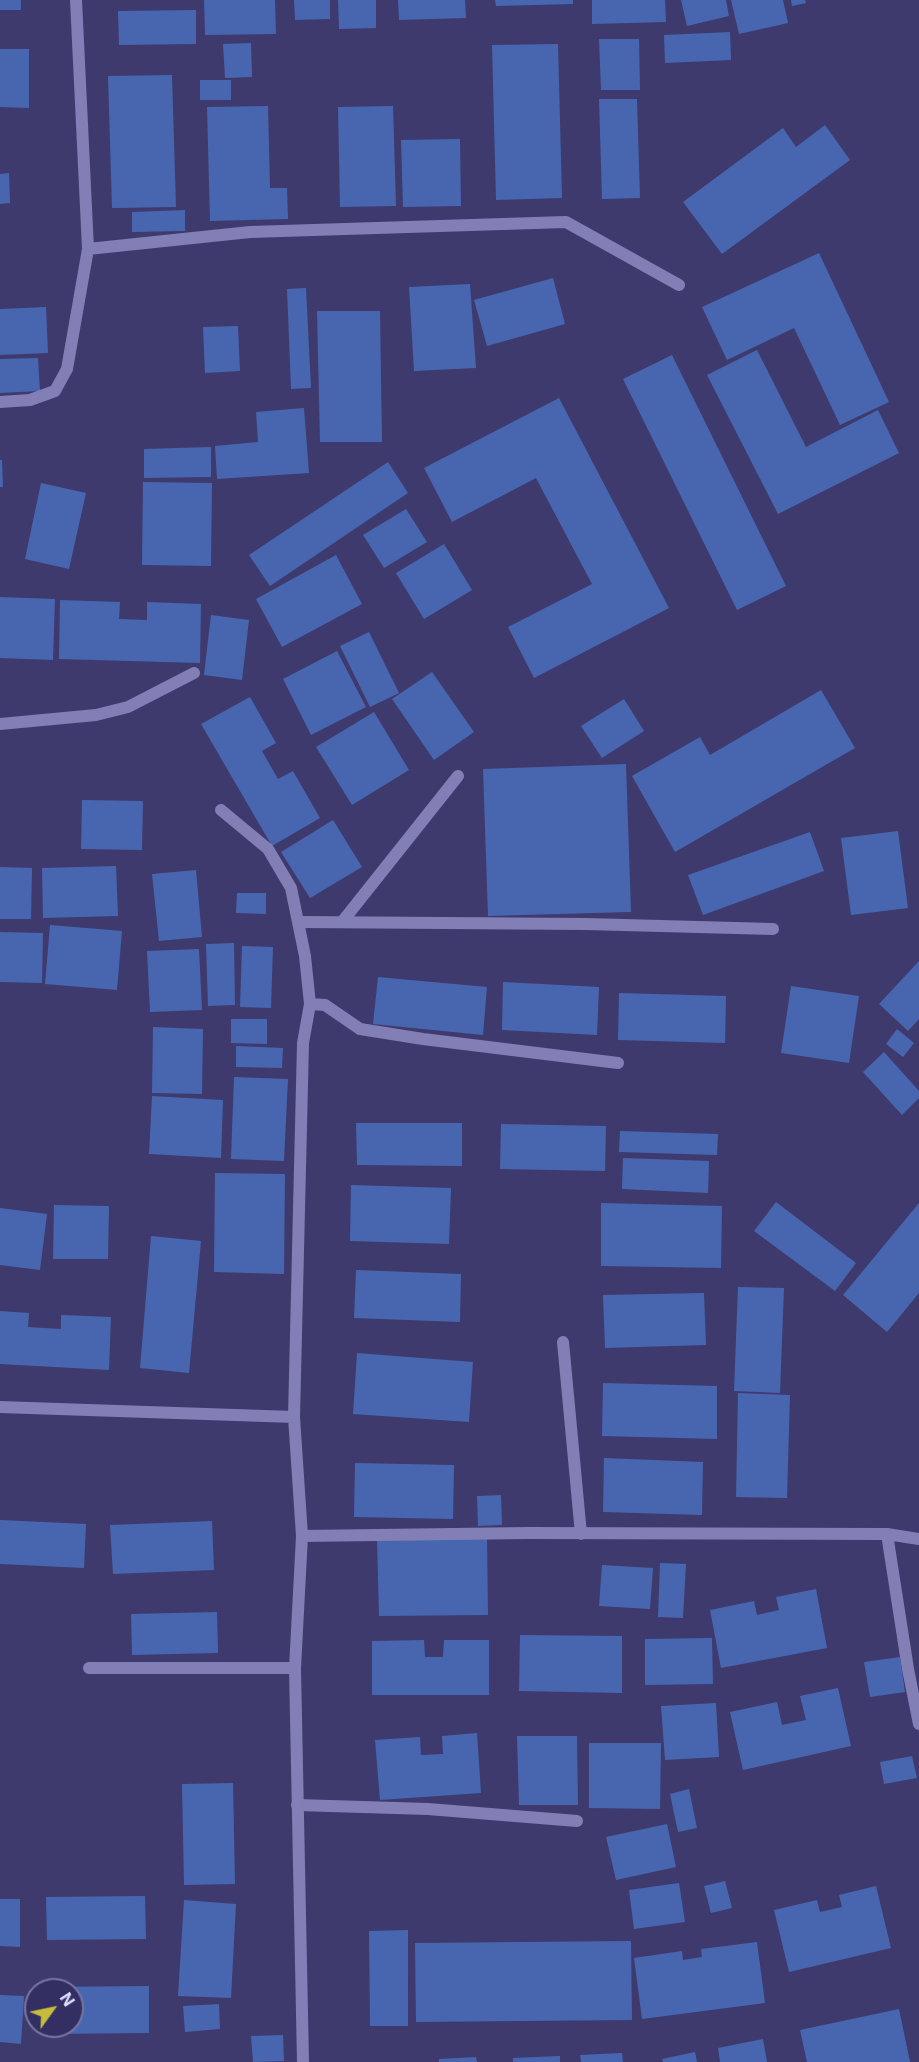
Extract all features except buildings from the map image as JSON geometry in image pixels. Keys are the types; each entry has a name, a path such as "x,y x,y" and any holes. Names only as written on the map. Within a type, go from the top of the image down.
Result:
{"street":[{"path":"0,402 30,400 55,391 67,369 87,249 76,0"},
{"path":"87,249 250,232 566,222 679,285"},
{"path":"0,724 96,715 117,710 128,707 194,673"},
{"path":"342,922 458,776"},
{"path":"221,810 268,849 291,888 299,922 310,1004 303,1043 294,1417 302,1536 295,1668 303,2062"},
{"path":"299,922 586,924 773,929"},
{"path":"310,1004 325,1005 360,1029 618,1063"},
{"path":"563,1342 580,1534"},
{"path":"0,1407 294,1417"},
{"path":"302,1536 887,1534 919,1539"},
{"path":"887,1534 919,1724"},
{"path":"89,1668 295,1668"},
{"path":"297,1805 428,1809 577,1821"}]}
